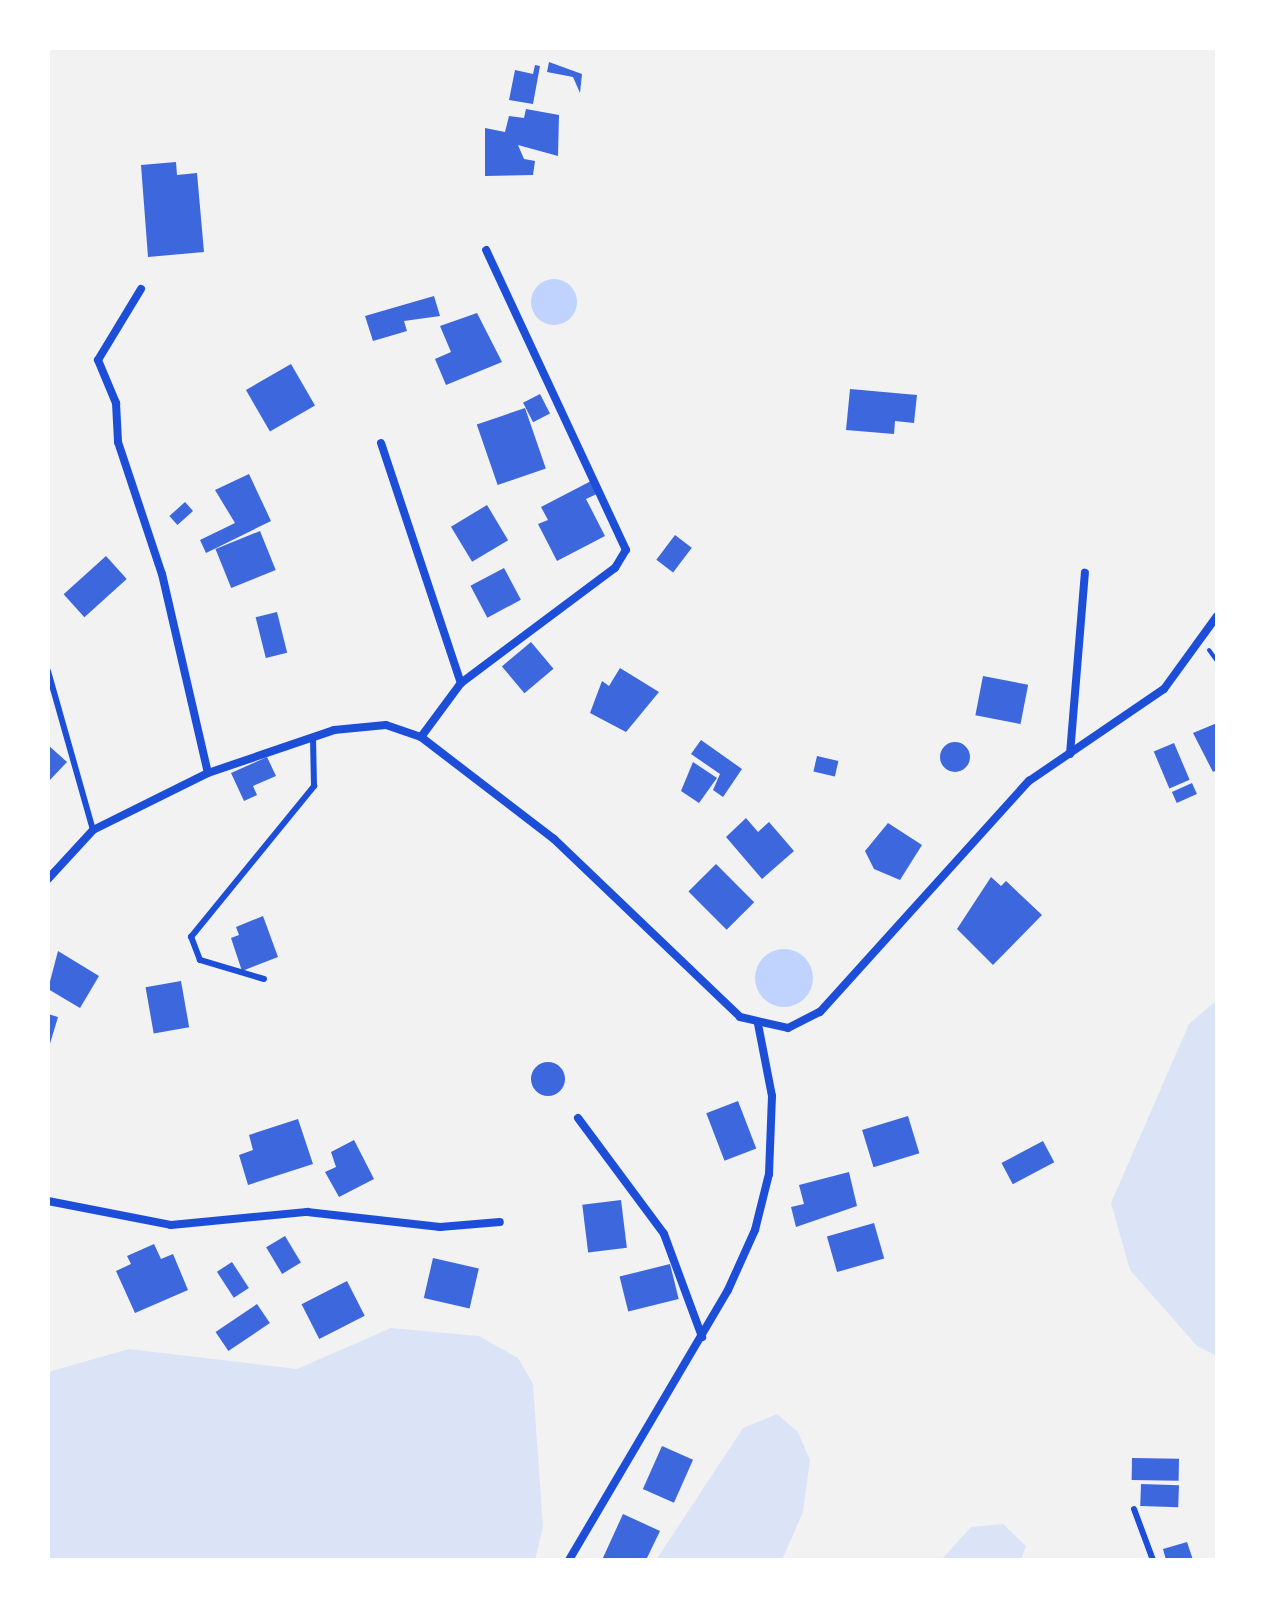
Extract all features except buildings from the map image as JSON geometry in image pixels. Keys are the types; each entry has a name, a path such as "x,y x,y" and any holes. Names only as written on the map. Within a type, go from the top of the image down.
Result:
{"street":[{"path":"421,737 461,683 615,568 626,543 530,355 486,250"},
{"path":"141,289 98,360 162,574 208,773"},
{"path":"381,443 461,683"},
{"path":"1070,754 1085,573"},
{"path":"48,879 93,830 208,773 313,737 386,725 421,737 554,839 727,1006 758,1024 788,1028 820,1012 1029,781 1164,689 1217,616"},
{"path":"569,1560 702,1337 765,1196 772,1096 758,1024"},
{"path":"578,1118 664,1234 702,1337"},
{"path":"48,1201 171,1225 307,1212 429,1227 500,1222"}],"lane":[{"path":"48,671 93,830"},
{"path":"264,979 200,960 191,937 314,786 313,737"},
{"path":"1134,1509 1153,1560"}],"shaded area":[{"path":"1217,1000 1217,1356 1197,1346 1130,1270 1111,1203 1189,1024"},
{"path":"391,1328 479,1336 518,1358 533,1384 543,1527 535,1560 48,1560 48,1372 129,1349 297,1369"},
{"path":"777,1414 798,1432 810,1460 803,1512 782,1560 656,1560 743,1428"},
{"path":"1003,1524 1026,1546 1021,1560 941,1560 971,1527"}],"water":[{"path":"554,279 570,286 577,302 570,318 554,325 538,318 531,302 538,286"},
{"path":"784,949 804,958 813,978 804,998 784,1007 764,998 755,978 764,958"}]}
